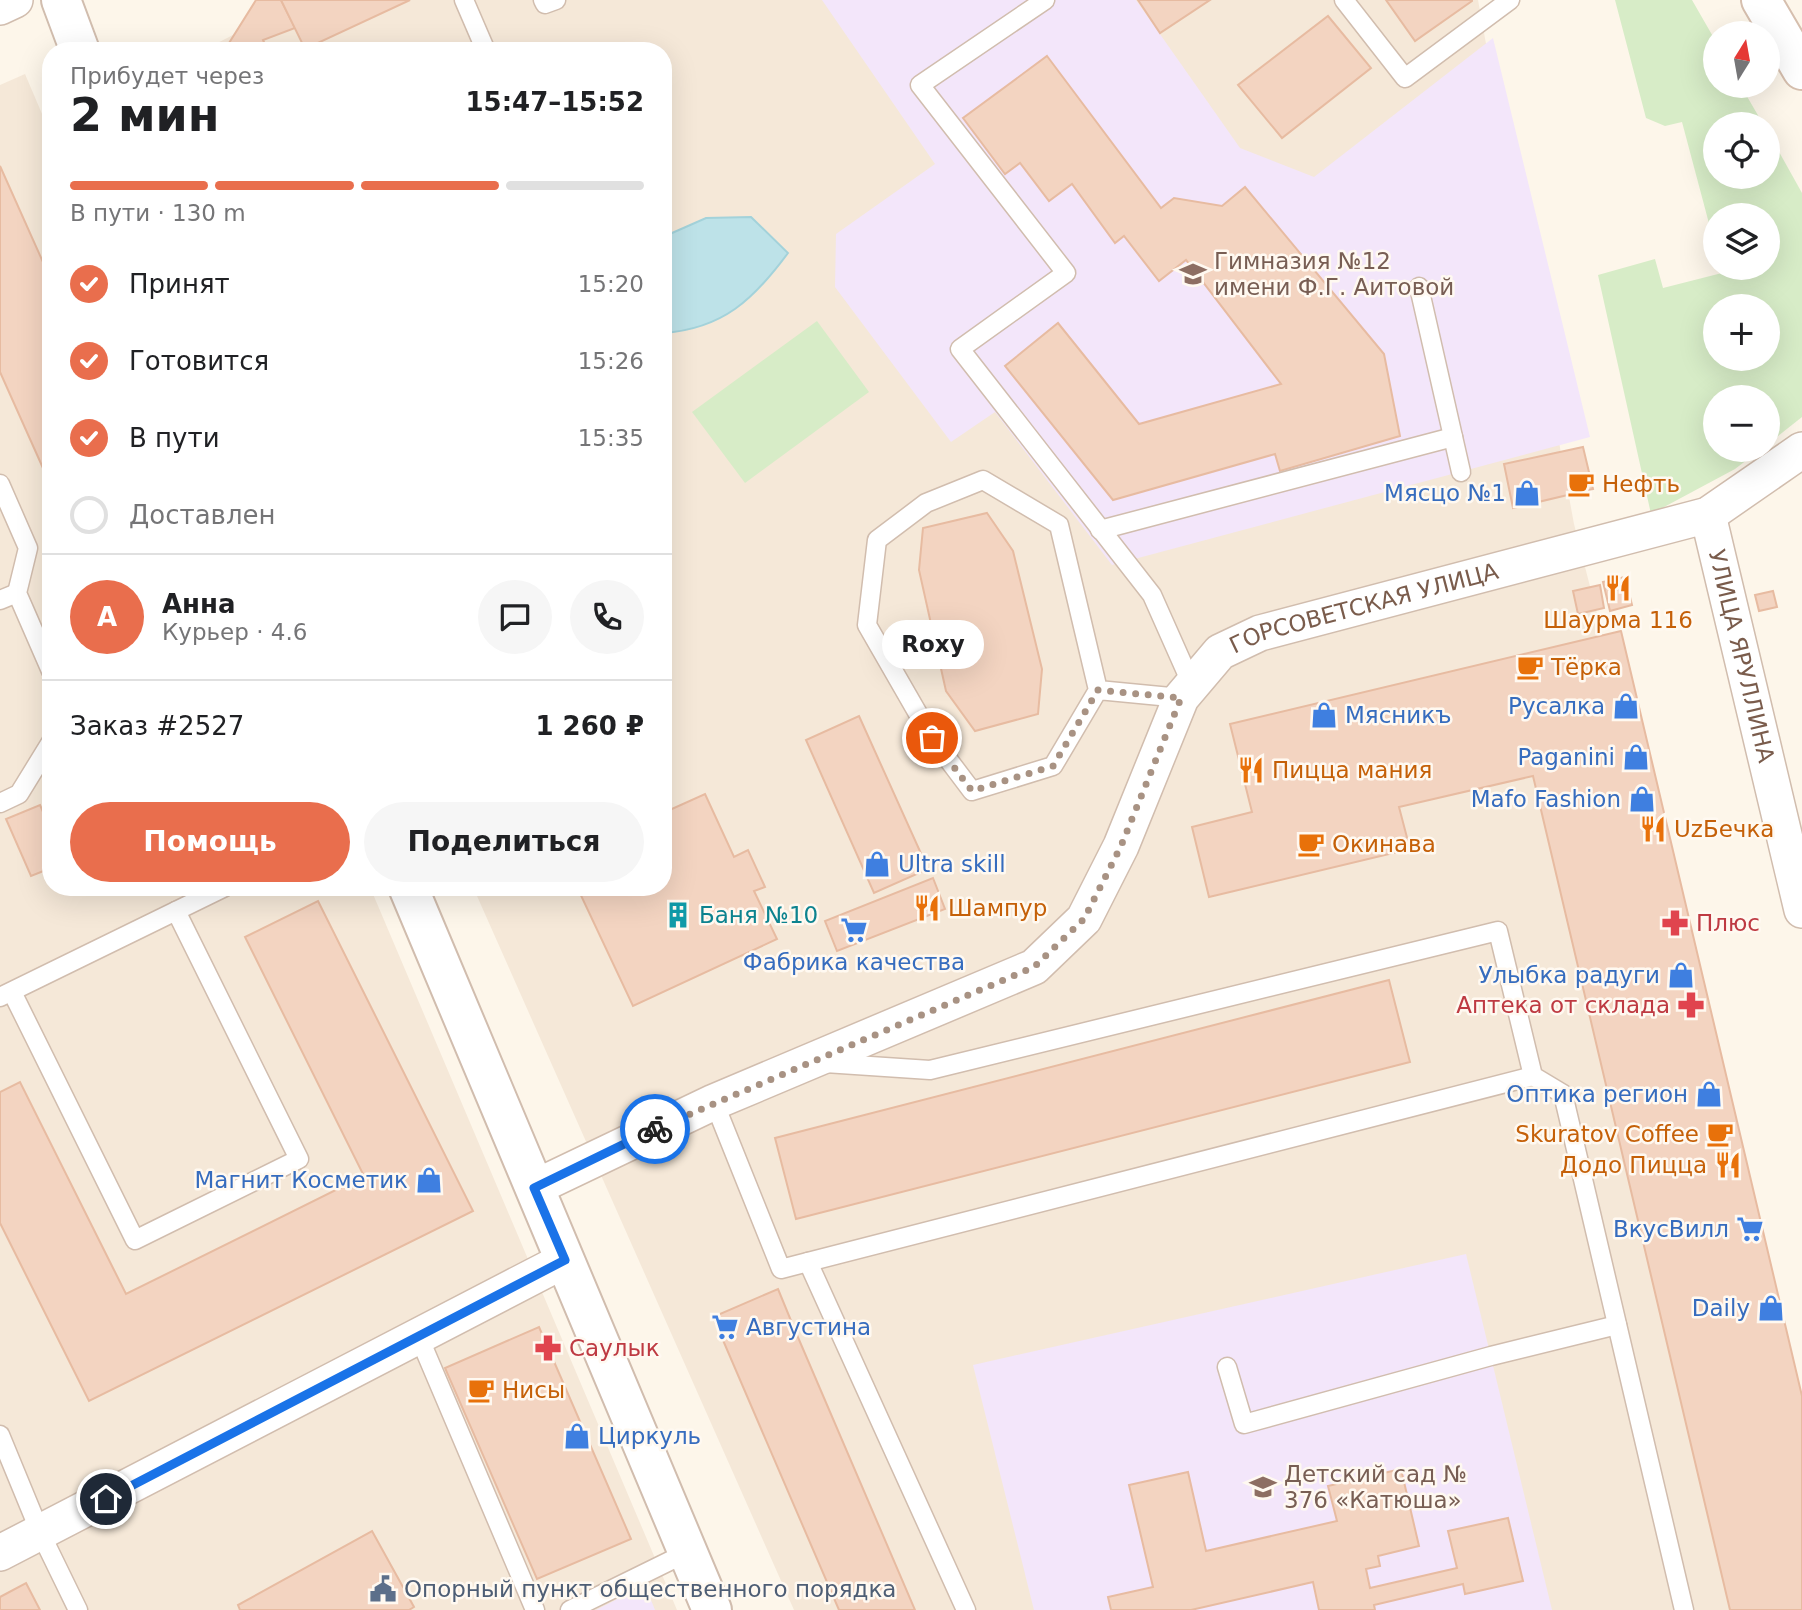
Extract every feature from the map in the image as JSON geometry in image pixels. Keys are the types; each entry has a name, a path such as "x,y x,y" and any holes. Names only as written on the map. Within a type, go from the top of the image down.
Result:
{"street":[{"path":"0,7 15,0"},
{"path":"61,0 77,42"},
{"path":"1761,0 1802,70"},
{"path":"1708,515 1802,450"},
{"name":"ГОРСОВЕТСКАЯ УЛИЦА","path":"534,1188 713,1102 1034,967 1084,919 1121,846 1186,692 1220,652 1260,633 1708,515"},
{"name":"УЛИЦА ЯРУЛЛИНА","path":"1708,515 1802,910"},
{"path":"412,896 712,1610"},
{"path":"0,1553 565,1260"}],"lane":[{"path":"464,0 482,42"},
{"path":"543,0 545,4 556,0"},
{"path":"1045,0 920,85 1066,273 960,349 1152,595 1186,692 1098,690"},
{"path":"1344,0 1405,78 1510,0"},
{"path":"1419,287 1461,472"},
{"path":"1100,530 1453,437"},
{"path":"983,481 1059,525 1098,690 1053,766 972,791 932,738 867,625 877,540 926,503 983,481"},
{"path":"0,484 27,548 17,593 42,650"},
{"path":"0,600 17,593"},
{"path":"0,803 19,794 42,757"},
{"path":"176,911 299,1159 135,1240 6,995 176,911 207,896"},
{"path":"810,1062 930,1070 1498,931 1533,1076"},
{"path":"713,1102 781,1269 1533,1076 1563,1094 1684,1610"},
{"path":"808,1262 966,1610"},
{"path":"1227,1367 1244,1424 1491,1356 1617,1325"},
{"path":"419,1337 535,1610"},
{"path":"0,1435 40,1532 78,1610"},
{"path":"570,1610 688,1552"}],"shaded area":[{"path":"300,0 1478,0 1574,524 1802,1413 1802,1610 794,1610 477,896 672,896 672,42 219,42"},
{"name":"Гимназия №12 имени Ф.Г. Аитовой","path":"822,0 1136,0 1240,148 1314,177 1493,38 1590,437 1112,565 995,412 951,442 835,287 836,234 935,164"},
{"path":"25,74 42,114 42,896 374,896 677,1610 0,1610 0,85"},
{"name":"Детский сад № 376 «Катюша»","path":"1466,1254 1552,1610 1034,1610 973,1365"},
{"path":"645,1585 655,1610 596,1610"}],"green space":[{"path":"1615,0 1692,0 1704,21 1703,98 1748,98 1756,112 1703,112 1703,189 1780,189 1780,154 1802,193 1802,417 1780,434 1780,385 1703,385 1703,462 1744,462 1651,514 1598,275 1655,259 1663,288 1703,278 1703,280 1780,280 1780,203 1704,203 1682,122 1665,126 1646,118"},
{"path":"817,321 869,392 745,483 692,412"}],"water":[{"path":"751,217 788,253 763,284 735,309 703,325 672,332 672,233 706,218"}],"building":[{"path":"256,0 281,0 295,28 263,40 264,42 230,42"},
{"path":"281,0 410,0 320,42 302,42"},
{"path":"1138,0 1210,0 1160,33"},
{"path":"1386,0 1472,0 1472,1 1415,41"},
{"path":"1328,16 1371,68 1282,138 1238,85"},
{"path":"1047,56 1161,208 1174,198 1222,206 1245,187 1384,354 1400,436 1280,471 1275,454 1113,500 1005,366 1058,323 1139,424 1281,384 1186,260 1159,281 1124,236 1115,243 1072,184 1049,201 1020,163 1005,174 963,118"},
{"path":"0,166 42,260 42,466 0,372"},
{"path":"1583,447 1593,489 1513,508 1504,464"},
{"path":"987,513 1013,551 1042,669 1038,714 975,731 946,691 919,570 923,528"},
{"path":"1625,577 1632,605 1610,611 1603,582"},
{"path":"1600,585 1604,608 1578,614 1573,591"},
{"path":"1773,591 1777,607 1759,611 1755,595"},
{"path":"1621,631 1802,1396 1802,1610 1730,1610 1533,776 1399,807 1410,849 1209,897 1192,827 1252,812 1230,724"},
{"path":"859,716 928,869 874,893 806,740"},
{"name":"Баня №10","path":"705,794 734,857 748,850 765,887 754,891 777,939 633,1006 581,896 672,896 672,809"},
{"path":"40,805 42,872 31,876 6,819"},
{"path":"933,878 945,909 837,951 825,921"},
{"path":"318,901 473,1211 89,1401 0,1223 0,1092 20,1082 126,1294 364,1176 245,937"},
{"path":"1389,980 1410,1062 796,1219 775,1138"},
{"path":"778,1289 915,1610 839,1610 713,1317"},
{"path":"539,1327 631,1539 537,1579 445,1368"},
{"path":"1401,1469 1419,1546 1378,1556 1380,1566 1366,1569 1370,1588 1457,1568 1448,1531 1508,1518 1523,1581 1465,1594 1463,1584 1374,1605 1375,1610 1319,1610 1313,1582 1191,1610 1111,1610 1108,1597 1153,1587 1129,1485 1188,1472 1206,1551 1337,1521 1328,1486"},
{"path":"372,1531 414,1607 409,1610 240,1610 238,1605"},
{"path":"26,1583 40,1610 0,1610 0,1597"}],"way so far":[{"path":"655,1129 1034,967 1084,919 1121,846 1181,698 1098,690 1053,766 972,791 932,738"}],"place":[{"name":"Гимназия №12 имени Ф.Г. Аитовой","path":"1193,274"},
{"name":"Нефть","path":"1581,484"},
{"name":"Мясцо №1","path":"1527,493"},
{"name":"Шаурма 116","path":"1618,588"},
{"name":"Тёрка","path":"1530,667"},
{"name":"Русалка","path":"1626,706"},
{"name":"Мясникъ","path":"1324,715"},
{"name":"Roxy","path":"932,738"},
{"name":"Paganini","path":"1636,757"},
{"name":"Пицца мания","path":"1251,770"},
{"name":"Mafo Fashion","path":"1642,799"},
{"name":"UzБечка","path":"1653,829"},
{"name":"Окинава","path":"1311,844"},
{"name":"Ultra skill","path":"877,864"},
{"name":"Шампур","path":"927,908"},
{"name":"Баня №10","path":"678,915"},
{"name":"Плюс","path":"1675,923"},
{"name":"Фабрика качества","path":"854,930"},
{"name":"Улыбка радуги","path":"1681,975"},
{"name":"Аптека от склада","path":"1691,1005"},
{"name":"Оптика регион","path":"1709,1094"},
{"name":"Skuratov Coffee","path":"1720,1134"},
{"name":"Додо Пицца","path":"1728,1165"},
{"name":"Магнит Косметик","path":"429,1180"},
{"name":"ВкусВилл","path":"1750,1229"},
{"name":"Daily","path":"1771,1308"},
{"name":"Августина","path":"725,1327"},
{"name":"Саулык","path":"548,1348"},
{"name":"Нисы","path":"481,1390"},
{"name":"Циркуль","path":"577,1436"},
{"name":"Детский сад № 376 «Катюша»","path":"1263,1487"},
{"name":"Опорный пункт общественного порядка","path":"383,1589"}],"route":[{"path":"106,1499 565,1260 534,1188 655,1129"}]}
